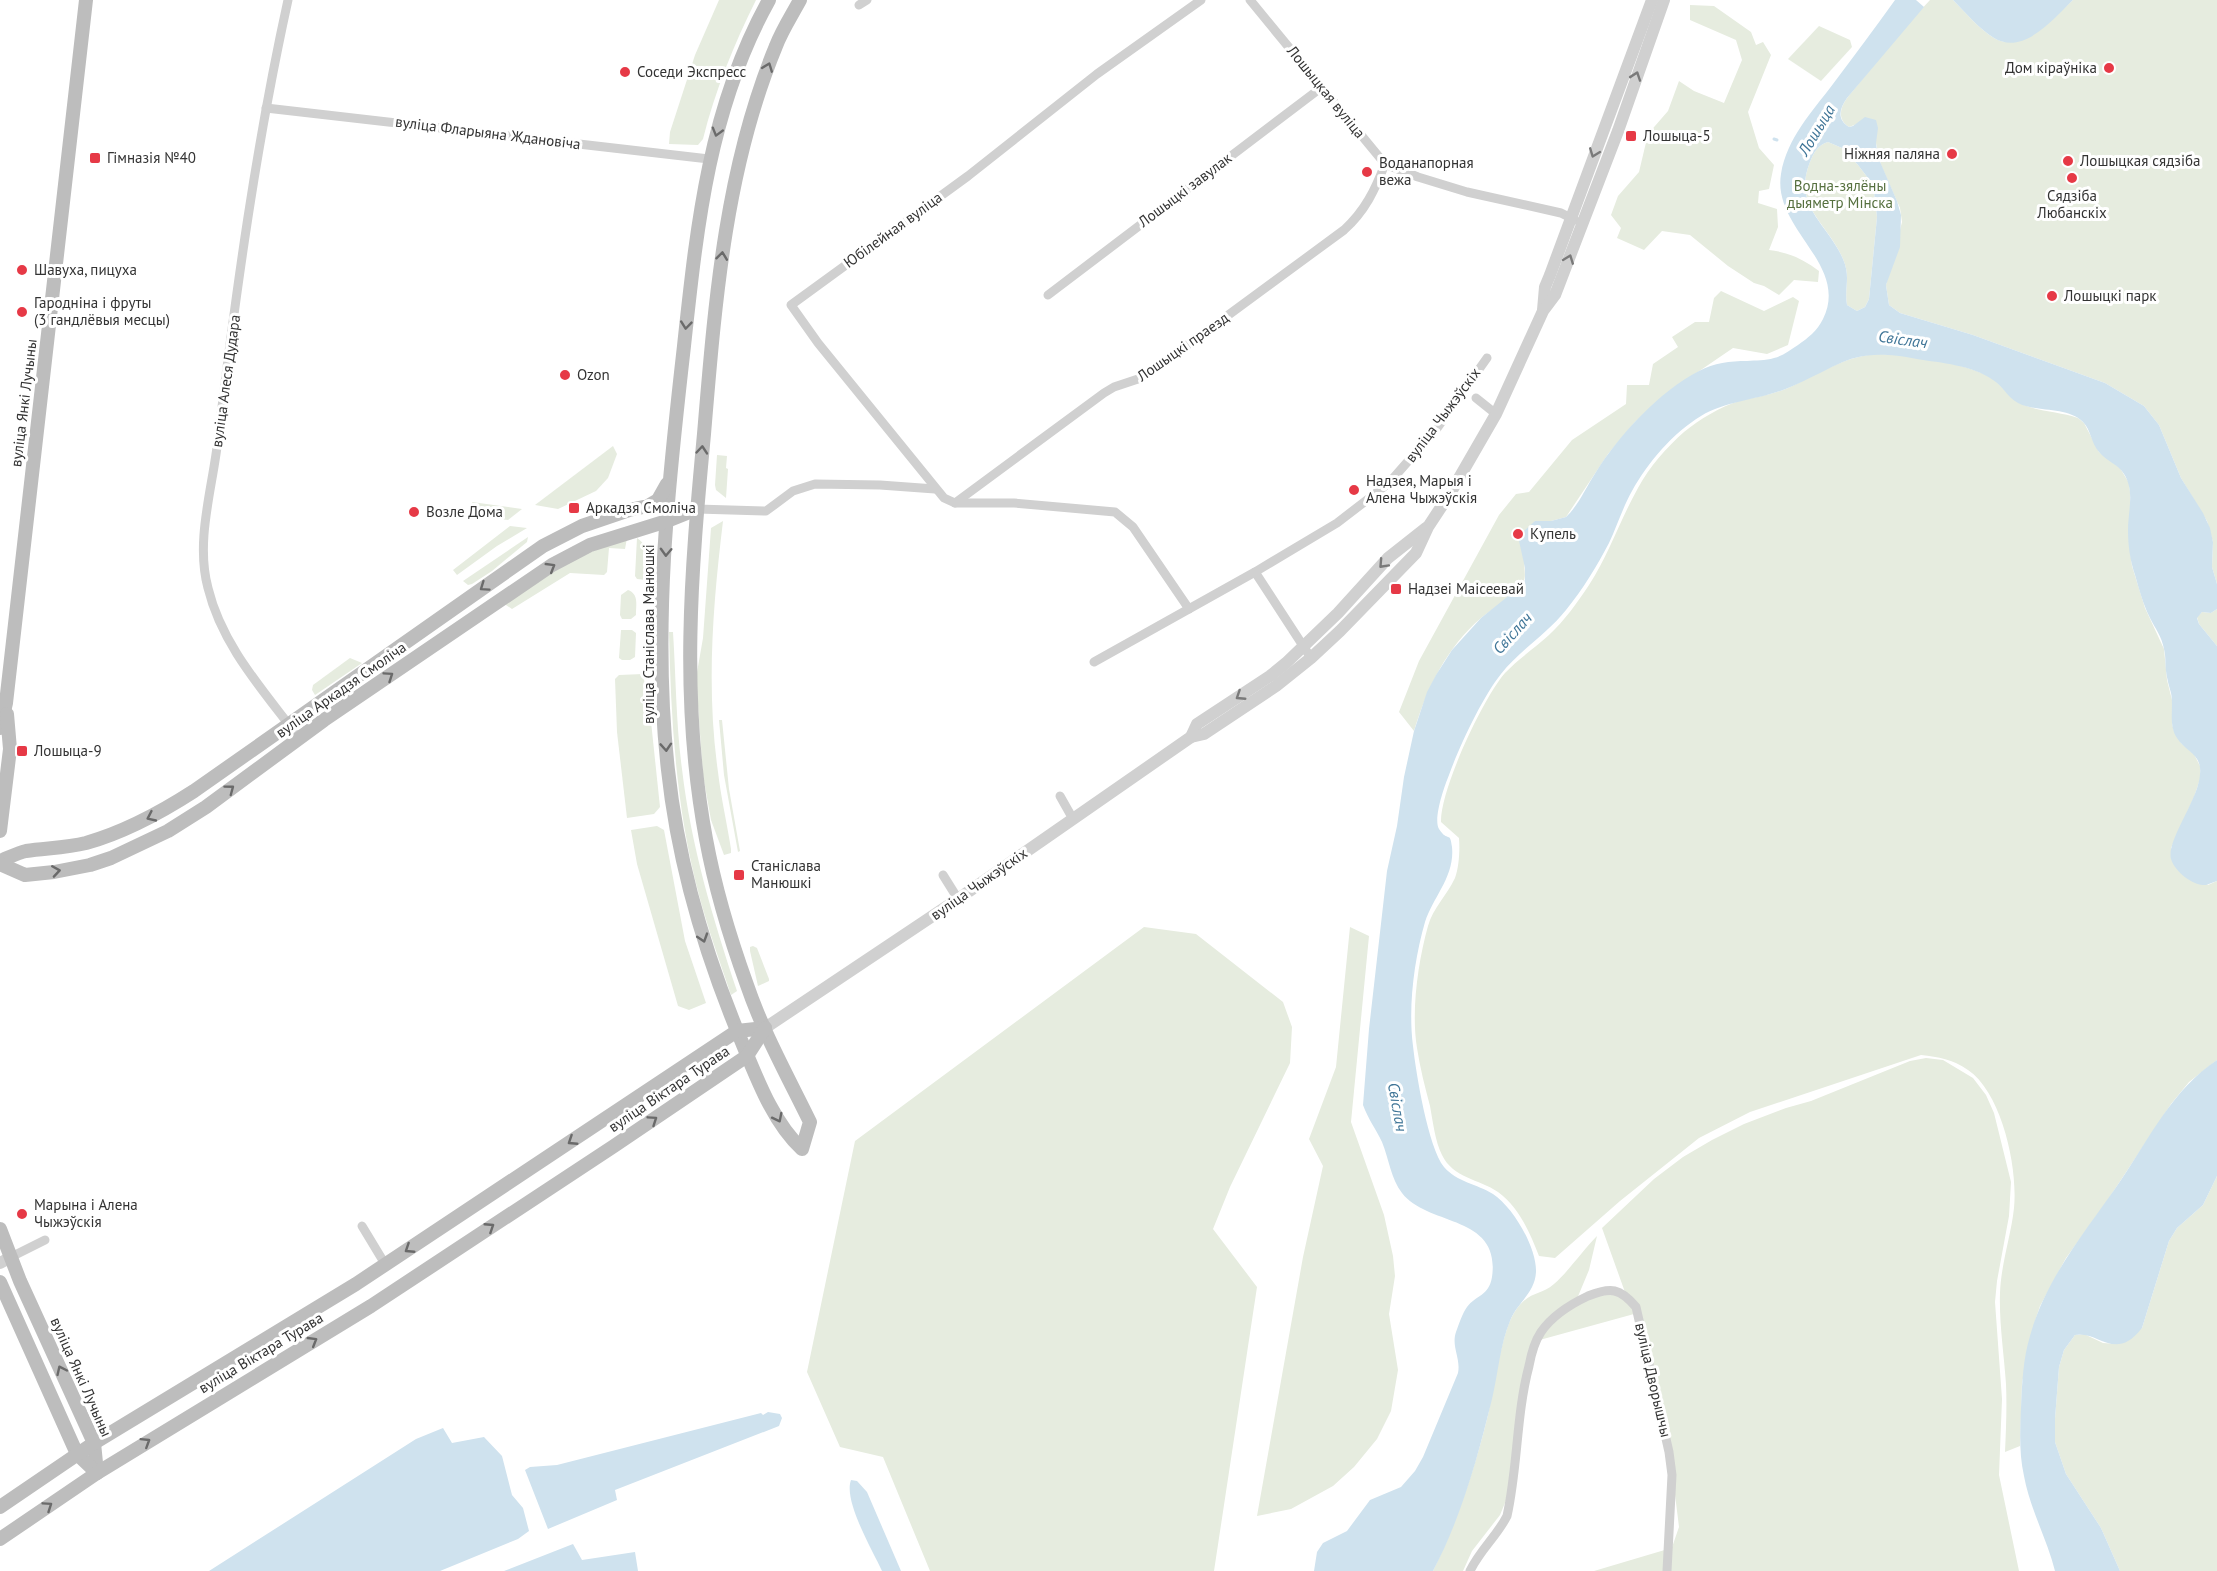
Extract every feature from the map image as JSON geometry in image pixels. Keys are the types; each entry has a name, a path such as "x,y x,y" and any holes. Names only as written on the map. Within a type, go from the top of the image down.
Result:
{"main road":[{"name":"вуліца Янкі Лучыны","path":"0,728 6,703 62,227 86,0"},
{"name":"вуліца Станіслава Манюшкі","path":"768,0 750,34 727,96 709,159 695,246 669,473 662,693 668,770 680,847 698,922 722,995 747,1056 786,1135 801,1149 810,1122 747,986 716,883 706,842 694,767 689,693 689,628 697,508 722,250 739,160 755,100 777,43 800,0"},
{"name":"вуліца Аркадзя Смоліча","path":"0,862 25,851 85,843 159,814 194,792 543,546 582,526 648,506 658,500 665,490 669,473"},
{"name":"вуліца Аркадзя Смоліча","path":"0,862 25,875 90,865 133,849 206,807 299,738 552,565 590,545 667,521 697,508"},
{"name":"вуліца Янкі Лучыны","path":"0,831 10,749 6,703"},
{"name":"вуліца Віктара Турава","path":"0,1507 94,1443 385,1264 737,1031 765,1028"},
{"name":"вуліца Віктара Турава","path":"0,1539 97,1473 371,1306 747,1056 765,1028"},
{"name":"вуліца Янкі Лучыны","path":"0,1229 5,1260 94,1443 97,1473"},
{"path":"0,1282 77,1454 97,1473"}],"street":[{"name":"вуліца Алеся Дудара","path":"288,0 261,132 215,467 204,531 204,559 207,587 227,639 299,738"},
{"name":"Юбілейная вуліца","path":"955,503 944,498 935,489 818,343 791,305 968,176 1097,74 1201,0"},
{"name":"Лошыцкая вуліца","path":"1250,0 1385,164 1467,192 1561,213 1582,224"},
{"name":"вуліца Чыжэўскіх","path":"1543,311 1545,287 1652,0"},
{"name":"вуліца Чыжэўскіх","path":"765,1028 958,899 1191,737 1204,734 1276,686 1307,653 1340,631 1416,554 1428,527 1496,414 1543,311 1556,295 1618,132 1664,0"},
{"name":"Лошыцкі завулак","path":"1048,295 1322,87"},
{"name":"вуліца Фларыяна Ждановіча","path":"266,108 709,159"},
{"name":"Лошыцкі праезд","path":"955,503 1104,393 1114,387 1141,378 1344,230 1369,202 1385,164"},
{"name":"вуліца Чыжэўскіх","path":"1095,662 1337,523 1389,483 1438,427 1486,358"},
{"path":"1476,398 1496,414"},
{"path":"697,508 766,511 794,491 815,484 935,489"},
{"path":"955,503 1014,503 1115,512 1133,527 1189,609"},
{"path":"1255,572 1307,653"},
{"path":"1060,796 1073,819"},
{"path":"944,875 958,899"},
{"path":"362,1226 385,1264"},
{"path":"5,1260 45,1240"},
{"name":"вуліца Дворышчы","path":"1470,1571 1508,1516 1524,1386 1531,1357 1540,1334 1551,1320 1571,1306 1606,1290 1616,1290 1626,1295 1636,1306 1666,1441 1672,1475 1667,1571"}],"green space":[{"path":"719,0 756,0 726,68 703,139 698,145 669,144 670,132 695,55"},
{"name":"Водна-зялёны дыяметр Мінска","path":"1930,0 1953,0 1983,30 2004,42 2015,41 2036,31 2073,0 2217,0 2217,584 2212,567 2213,542 2207,521 2181,478 2159,425 2144,406 2105,383 1973,335 1900,313 1889,305 1886,285 1902,222 1900,208 1881,165 1876,143 1857,124 1849,127 1845,124 1841,113 1847,98"},
{"path":"1690,5 1714,6 1751,32 1756,45 1763,42 1771,55 1748,112 1759,148 1774,165 1769,189 1759,191 1758,203 1777,209 1778,227 1769,250 1789,254 1813,267 1819,271 1818,282 1794,280 1779,295 1754,283 1728,266 1690,235 1662,231 1644,250 1617,238 1621,228 1611,215 1618,196 1639,172 1648,134 1668,111 1679,81 1694,91 1724,103 1742,60 1736,40 1690,20"},
{"path":"1819,26 1850,40 1852,47 1821,81 1788,59"},
{"name":"Водна-зялёны дыяметр Мінска","path":"1828,142 1842,148 1858,165 1868,178 1874,192 1877,217 1869,299 1865,307 1857,311 1847,305 1847,272 1843,259 1837,246 1814,213 1805,191 1806,177 1812,158 1819,147"},
{"path":"1721,291 1764,311 1793,297 1799,301 1788,345 1767,354 1733,348 1673,389 1635,422 1608,454 1566,517 1551,521 1535,521 1526,555 1523,583 1510,598 1469,629 1448,655 1425,699 1414,731 1399,712 1419,661 1499,515 1516,494 1529,492 1572,440 1626,404 1627,385 1649,385 1653,364 1678,347 1672,337 1695,322 1709,322 1714,298"},
{"path":"1876,354 1953,364 1982,373 1993,379 2014,399 2024,405 2078,418 2084,423 2099,452 2120,468 2129,483 2132,566 2145,608 2164,649 2167,680 2172,700 2172,724 2181,743 2194,754 2200,766 2200,779 2194,797 2171,848 2208,885 2217,881 2217,1060 2189,1082 2171,1104 2066,1258 2040,1306 2022,1383 2020,1446 2005,1452 2006,1393 2000,1293 2015,1192 2010,1153 1999,1113 1980,1081 1968,1070 1945,1059 1921,1055 1750,1112 1699,1138 1620,1201 1555,1258 1539,1256 1523,1221 1505,1198 1491,1188 1453,1169 1442,1155 1436,1138 1415,1034 1415,1003 1424,940 1433,913 1455,878 1459,858 1459,838 1441,822 1447,789 1464,745 1496,685 1510,668 1555,629 1575,605 1609,549 1647,472 1684,432 1710,414 1739,401 1782,390 1841,363"},
{"path":"613,446 617,454 608,478 596,491 558,509 535,505"},
{"path":"717,455 727,456 726,498 716,490"},
{"path":"472,502 522,509 508,520 481,517"},
{"path":"723,521 712,646 712,709 719,782 731,849 731,853 724,855 711,820 703,775 696,678 703,638 711,528"},
{"path":"510,526 527,528 457,575 453,570"},
{"path":"528,537 527,542 492,571 472,584 468,585 463,581"},
{"path":"627,538 625,549 609,548 607,572 604,575 570,573 512,609 503,603 570,560"},
{"path":"637,538 647,551 646,580 637,579 635,576"},
{"path":"628,590 635,597 636,615 631,619 622,619 620,615 621,595"},
{"path":"2217,609 2217,646 2199,624 2197,617 2202,612 2211,613"},
{"path":"621,630 632,630 636,633 635,657 630,660 619,658"},
{"path":"669,632 673,632 678,735 686,798 704,882 737,991 731,995 703,908 685,830 673,732"},
{"path":"350,658 362,663 315,695 312,690 313,685"},
{"path":"643,674 650,712 660,807 654,814 627,818 617,732 615,679 619,675"},
{"path":"719,720 722,720 729,789 740,851 738,852 724,775"},
{"path":"657,826 664,830 685,941 706,1003 689,1010 678,1006 637,864 631,830"},
{"path":"1144,927 1196,934 1283,1002 1292,1027 1290,1063 1230,1187 1213,1229 1257,1287 1214,1571 930,1571 883,1457 840,1447 807,1372 855,1141"},
{"path":"1350,927 1369,936 1351,1122 1384,1215 1393,1256 1395,1276 1389,1314 1398,1370 1391,1411 1377,1439 1354,1467 1333,1486 1291,1509 1257,1516 1303,1257 1323,1166 1309,1139 1336,1067"},
{"path":"750,947 757,948 769,979 758,986 750,951"},
{"path":"1926,1058 1943,1060 1973,1078 1986,1095 1994,1113 2011,1182 2009,1216 1995,1302 2002,1399 1999,1475 2019,1571 1594,1571 1668,1549 1669,1556 1679,1527 1670,1454 1636,1307 1626,1295 1602,1228 1654,1179 1683,1157 1712,1140 1744,1124 1811,1101 1910,1061"},
{"path":"2217,1176 2217,1571 2120,1571 2101,1528 2066,1474 2055,1442 2059,1367 2064,1350 2075,1335 2084,1334 2103,1343 2117,1344 2142,1328 2169,1241 2177,1228 2203,1205"},
{"path":"1597,1236 1589,1270 1574,1306 1590,1298 1616,1293 1632,1307 1634,1314 1536,1341 1507,1498 1500,1515 1472,1551 1463,1571 1433,1571 1458,1514 1471,1475 1488,1415 1509,1322 1524,1301 1554,1284"}],"water":[{"path":"1895,0 1916,0 1924,7 1847,98 1840,113 1842,121 1849,127 1865,117 1876,120 1878,157 1901,215 1900,247 1886,285 1889,305 1900,313 1973,335 2105,383 2144,406 2159,425 2181,478 2210,528 2213,542 2212,567 2217,584 2217,609 2211,613 2202,612 2197,618 2199,624 2217,646 2217,881 2201,885 2190,881 2176,869 2171,859 2173,842 2198,784 2199,762 2174,733 2172,699 2166,674 2163,645 2143,602 2133,569 2129,547 2130,494 2127,481 2121,471 2099,452 2083,422 2069,414 2018,403 2000,385 1976,371 1946,363 1877,355 1848,360 1788,388 1711,411 1691,423 1662,449 1638,480 1604,552 1572,602 1559,619 1508,665 1494,684 1479,708 1444,787 1437,818 1439,829 1450,839 1452,858 1447,877 1425,922 1415,968 1412,1000 1412,1031 1420,1091 1433,1143 1444,1167 1455,1176 1493,1194 1508,1208 1516,1218 1533,1252 1535,1279 1513,1315 1507,1330 1475,1465 1452,1530 1433,1571 1314,1571 1317,1552 1323,1543 1347,1531 1370,1500 1401,1487 1415,1471 1458,1373 1455,1337 1461,1319 1467,1307 1488,1288 1492,1277 1492,1257 1485,1242 1460,1224 1414,1204 1402,1193 1393,1175 1382,1142 1363,1105 1387,871 1414,731 1427,692 1452,650 1481,618 1522,585 1525,580 1525,568 1519,541 1523,532 1535,521 1551,521 1566,517 1575,507 1616,443 1655,402 1684,380 1710,366 1728,362 1767,360 1780,356 1805,340 1821,323 1829,299 1827,281 1819,263 1788,212 1781,194 1781,174 1789,149 1801,126","holes":["1828,142 1842,148 1868,178 1874,192 1877,217 1869,299 1865,307 1857,311 1847,305 1847,272 1843,259 1814,214 1805,191 1810,162 1817,149"]},
{"path":"1953,0 2073,0 2048,25 2027,39 2005,42 1983,30"},
{"path":"2217,1060 2217,1176 2203,1205 2177,1228 2169,1241 2142,1328 2132,1338 2115,1344 2075,1335 2064,1350 2059,1367 2055,1442 2066,1474 2101,1528 2120,1571 2055,1571 2030,1500 2021,1459 2022,1381 2030,1336 2046,1294 2081,1236 2175,1099 2201,1072"},
{"path":"768,1412 780,1414 782,1418 779,1426 615,1490 617,1500 548,1529 525,1470 530,1467 557,1465"},
{"path":"443,1428 452,1443 484,1437 502,1456 512,1495 523,1508 529,1531 518,1539 440,1571 209,1571 416,1439"},
{"path":"851,1480 857,1481 867,1492 901,1571 882,1571 855,1513 851,1500"},
{"path":"573,1544 582,1560 635,1552 638,1571 504,1571"}],"place":[{"name":"Дом кіраўніка","path":"2109,68"},
{"name":"Соседи Экспресс","path":"625,72"},
{"name":"Лошыца-5","path":"1631,136"},
{"name":"Ніжняя паляна","path":"1952,154"},
{"name":"Гімназія №40","path":"95,158"},
{"name":"Лошыцкая сядзіба","path":"2068,161"},
{"name":"Воданапорная вежа","path":"1367,172"},
{"name":"Сядзіба Любанскіх","path":"2072,178"},
{"name":"Шавуха, пицуха","path":"22,270"},
{"name":"Лошыцкі парк","path":"2052,296"},
{"name":"Гародніна і фруты (3 гандлёвыя месцы)","path":"22,312"},
{"name":"Ozon","path":"565,375"},
{"name":"Надзея, Марыя і Алена Чыжэўскія","path":"1354,490"},
{"name":"Аркадзя Смоліча","path":"574,508"},
{"name":"Возле Дома","path":"414,512"},
{"name":"Купель","path":"1518,534"},
{"name":"Надзеі Маісеевай","path":"1396,589"},
{"name":"Лошыца-9","path":"22,751"},
{"name":"Станіслава Манюшкі","path":"739,875"},
{"name":"Марына і Алена Чыжэўскія","path":"22,1214"}],"water label":[{"name":"Лошыца","path":"1816,130"},
{"name":"Свіслач","path":"1903,339"},
{"name":"Свіслач","path":"1512,633"},
{"name":"Свіслач","path":"1398,1107"}]}
